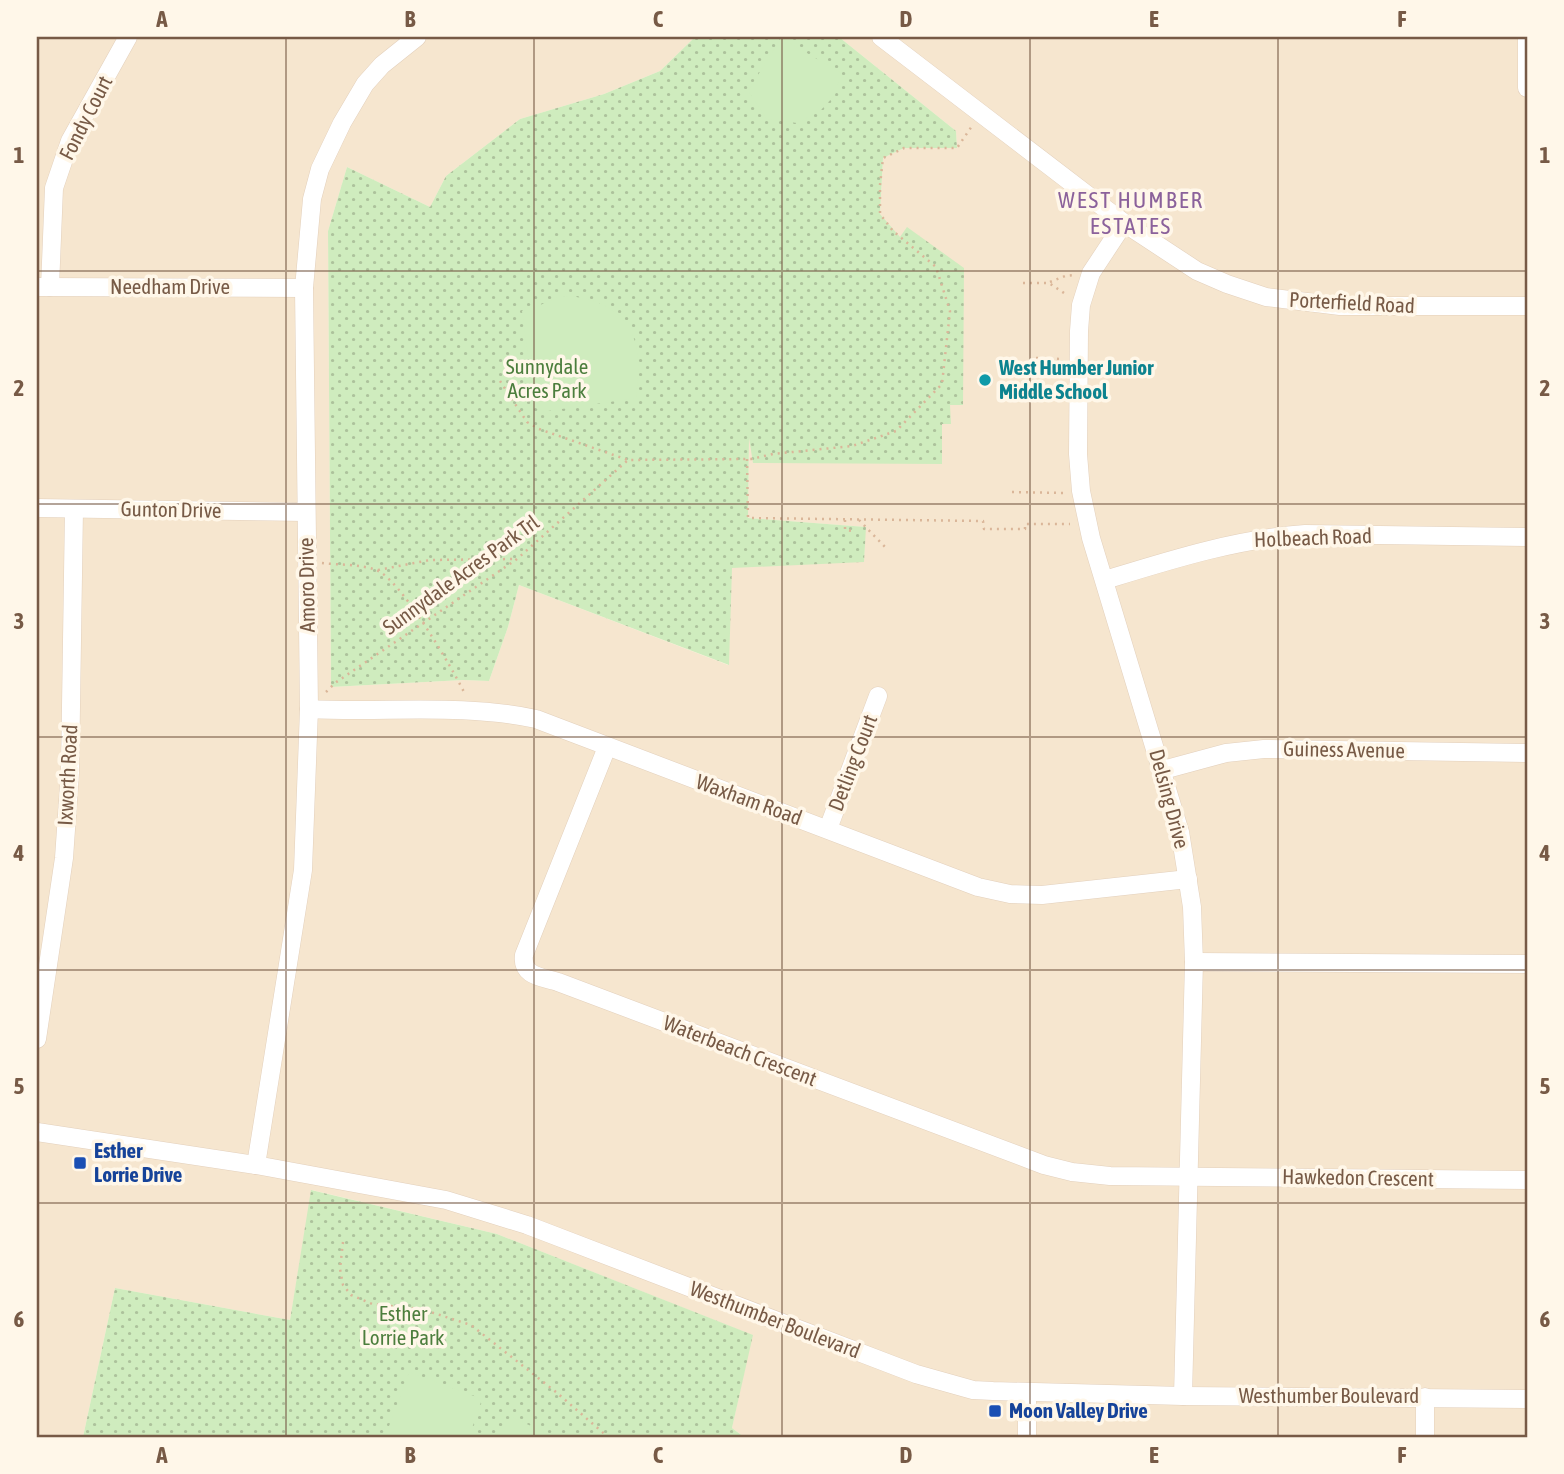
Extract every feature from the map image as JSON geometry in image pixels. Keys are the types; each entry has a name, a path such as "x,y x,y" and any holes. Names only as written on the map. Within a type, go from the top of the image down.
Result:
{"street":[{"name":"Fondy Court","path":"44,287 54,188 70,141 128,37"},
{"name":"Amoro Drive","path":"256,1165 303,870 309,709 304,288 312,200 320,169 365,84 382,65 418,37"},
{"name":"Porterfield Road","path":"881,37 1124,223 1197,271 1227,284 1266,297 1340,306 1527,306"},
{"path":"1527,37 1527,88"},
{"name":"Delsing Drive","path":"1124,223 1091,273 1081,305 1078,454 1081,494 1088,523 1163,771 1180,832 1188,880 1194,962 1183,1396"},
{"name":"Needham Drive","path":"44,287 304,288"},
{"name":"Gunton Drive","path":"37,508 305,512"},
{"name":"Ixworth Road","path":"37,1040 64,858 70,772 74,509"},
{"name":"Holbeach Road","path":"1105,580 1240,542 1269,537 1305,534 1527,537"},
{"name":"Detling Court","path":"828,829 878,696"},
{"name":"Waxham Road","path":"309,709 468,709 502,711 536,719 978,887 1010,894 1042,895 1188,880"},
{"name":"Waterbeach Crescent","path":"607,747 524,955 523,962 528,971 537,978 558,982 1044,1165 1072,1172 1110,1176 1188,1177"},
{"name":"Guiness Avenue","path":"1163,771 1226,752 1264,749 1527,752"},
{"path":"1194,962 1527,964"},
{"name":"Westhumber Boulevard","path":"37,1132 256,1165 446,1200 488,1212 916,1374 973,1390 1183,1396 1527,1399"},
{"name":"Hawkedon Crescent","path":"1188,1177 1527,1180"},
{"path":"1027,1392 1027,1437"},
{"path":"1425,1397 1425,1437"}],"path":[{"path":"500,381 527,422 628,460 749,459 852,446 896,431 942,384 950,311 936,267 894,231 880,214 883,158 904,148 957,148 981,113"},
{"path":"1023,283 1049,283 1065,276 1091,273"},
{"path":"1049,283 1081,305"},
{"path":"1037,358 1079,360"},
{"path":"749,459 748,518 983,521 984,529 1024,529 1025,524 1088,523"},
{"name":"Sunnydale Acres Park Trl","path":"309,709 335,683 517,559 628,460"},
{"path":"1012,492 1081,494"},
{"path":"845,520 845,530 852,531"},
{"path":"859,520 886,548"},
{"path":"307,562 378,570 430,560 517,559"},
{"path":"378,570 397,589 423,624 464,691 468,709"},
{"path":"343,1242 343,1285 351,1295 372,1304 421,1309 471,1325 608,1437"}],"shaded area":[{"path":"37,37 695,37 660,71 604,94 520,119 446,176 430,207 347,167 328,231 331,687 489,681 519,585 728,665 731,567 864,561 865,527 748,518 749,430 885,321 880,214 883,158 904,148 957,148 956,131 839,37 1527,37 1527,1437 744,1437 732,1428 752,1335 497,1234 312,1190 290,1320 115,1288 83,1437 37,1437"}],"green space":[{"name":"Sunnydale Acres Park","path":"695,37 839,37 956,131 957,148 904,148 883,158 880,214 900,237 907,227 964,268 963,405 950,405 951,424 942,424 942,464 753,463 749,438 748,518 866,527 864,562 732,568 729,665 519,585 489,681 331,687 328,231 347,167 430,207 446,176 520,119 604,94 660,71"},
{"path":"781,38 841,73 835,95 820,111 797,123 767,119 748,91"},
{"path":"562,296 603,305 614,311 631,331 636,344 638,364 636,398 541,412 535,407 522,311"},
{"name":"Esther Lorrie Park","path":"311,1190 497,1234 753,1335 732,1428 744,1437 83,1437 115,1288 290,1320"},
{"path":"409,1372 482,1399 469,1437 385,1437"},
{"path":"512,1417 554,1437 502,1437"}],"place":[{"name":"West Humber Junior Middle School","path":"985,380"},
{"name":"Esther Lorrie Drive","path":"80,1163"},
{"name":"Moon Valley Drive","path":"995,1411"}],"district":[{"name":"WEST HUMBER ESTATES","path":"1131,213"}]}
